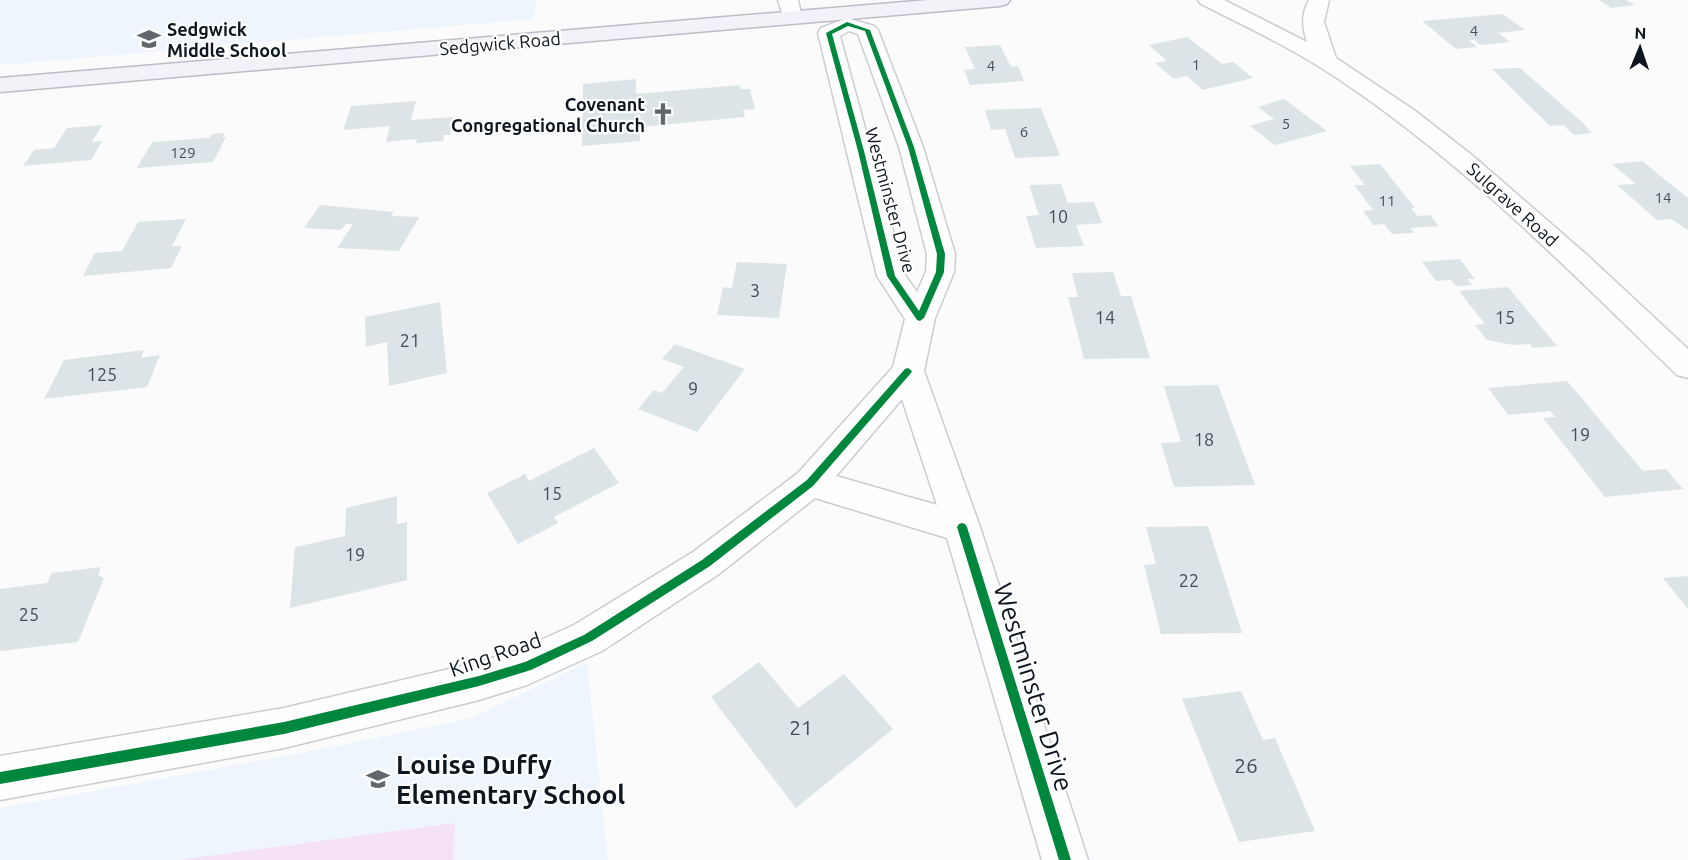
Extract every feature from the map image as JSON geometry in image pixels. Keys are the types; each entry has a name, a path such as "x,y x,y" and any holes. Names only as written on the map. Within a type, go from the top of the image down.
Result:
{"main road":[{"name":"Sedgwick Road","path":"0,85 790,9 845,19 1000,0"}],"street":[{"name":"Sulgrave Road","path":"1208,0 1280,32 1325,58 1405,113 1496,185 1688,367"},
{"path":"1319,0 1313,15 1313,29 1325,58"},
{"name":"Westminster Drive","path":"920,318 891,276 861,151 829,33 845,19 867,30 911,147 937,238 941,254 940,272 920,318 908,371 962,527 1065,860"},
{"path":"0,93 27,82"},
{"name":"King Road","path":"0,778 284,728 479,681 527,666 588,638 706,563 810,483 908,371"},
{"path":"810,483 962,527"}],"shaded area":[{"name":"Sedgwick Middle School","path":"0,0 536,0 533,19 0,65"},
{"name":"Louise Duffy Elementary School","path":"587,662 608,860 0,860 0,808 312,751 472,718"},
{"path":"455,823 453,860 178,860"}],"building":[{"path":"1599,0 1626,0 1635,5 1611,8"},
{"path":"1503,14 1525,30 1498,33 1510,42 1480,45 1474,40 1469,40 1477,47 1456,49 1422,21"},
{"path":"1187,37 1222,64 1233,62 1253,78 1203,90 1187,76 1174,79 1155,63 1167,61 1149,45"},
{"path":"1000,45 1011,67 1018,66 1024,81 970,85 964,70 975,69 965,47"},
{"path":"1520,68 1592,133 1574,135 1563,125 1550,126 1492,69"},
{"name":"Covenant Congregational Church","path":"636,79 636,94 740,85 741,89 750,89 755,109 743,110 745,117 640,127 640,141 582,146 583,84"},
{"path":"1284,99 1327,131 1275,145 1250,126 1274,119 1258,107"},
{"path":"416,101 411,120 453,117 450,135 444,135 443,141 416,143 417,139 386,142 390,126 343,130 351,106"},
{"path":"1041,108 1060,156 1015,158 1005,129 991,130 985,110"},
{"path":"102,125 92,142 102,141 91,160 23,166 34,150 54,148 67,128"},
{"path":"224,133 223,137 226,137 213,162 137,168 152,142 209,138 212,134"},
{"path":"1642,161 1688,198 1688,230 1671,219 1657,220 1617,185 1636,184 1612,164"},
{"path":"1380,164 1415,208 1411,208 1417,216 1430,215 1439,226 1410,228 1414,233 1392,234 1384,224 1373,225 1363,211 1373,210 1354,185 1365,185 1350,166"},
{"path":"1061,184 1068,203 1094,202 1102,223 1076,225 1084,246 1036,248 1026,216 1039,215 1029,185"},
{"path":"320,205 394,212 391,216 419,217 399,251 337,248 353,224 346,224 341,230 304,228"},
{"path":"186,219 172,246 182,246 171,268 83,276 95,253 122,251 138,222"},
{"path":"1460,259 1475,279 1467,279 1472,285 1456,286 1451,280 1436,281 1422,262"},
{"path":"737,262 787,264 779,318 717,315 723,287 732,288"},
{"path":"1113,272 1121,296 1131,296 1150,358 1084,359 1068,297 1078,297 1072,273"},
{"path":"1508,287 1557,346 1533,348 1530,344 1513,345 1487,340 1475,325 1485,324 1459,291"},
{"path":"440,302 447,373 389,386 387,342 366,347 365,317"},
{"path":"675,344 745,369 697,432 638,409 654,390 662,393 684,367 662,359"},
{"path":"144,350 141,358 160,355 147,387 44,399 64,360"},
{"path":"1567,381 1643,471 1666,469 1683,489 1605,497 1543,418 1555,417 1550,411 1508,415 1488,388"},
{"path":"1218,385 1255,485 1174,487 1161,443 1181,442 1164,386"},
{"path":"594,448 619,483 554,517 558,523 518,544 487,493 525,474 529,481"},
{"path":"397,496 397,524 407,522 407,580 290,608 295,547 345,536 346,508"},
{"path":"1208,526 1242,633 1161,634 1144,565 1156,564 1146,527"},
{"path":"101,567 98,575 104,578 78,642 0,651 0,589 47,583 52,573"},
{"path":"1688,576 1688,609 1663,578"},
{"path":"759,662 798,708 844,674 893,729 796,808 711,697"},
{"path":"1241,691 1263,740 1275,738 1315,831 1239,842 1182,699"}],"cycle path":[{"path":"847,24 867,30 911,147 941,254 940,272 920,318 891,276 861,151 829,33 847,24"},
{"path":"0,778 284,728 479,681 527,666 588,638 706,563 810,483 908,371"},
{"path":"962,527 1065,860"}],"place":[{"name":"Sedgwick Middle School","path":"149,39"},
{"name":"Covenant Congregational Church","path":"663,114"},
{"name":"Louise Duffy Elementary School","path":"378,779"}]}
